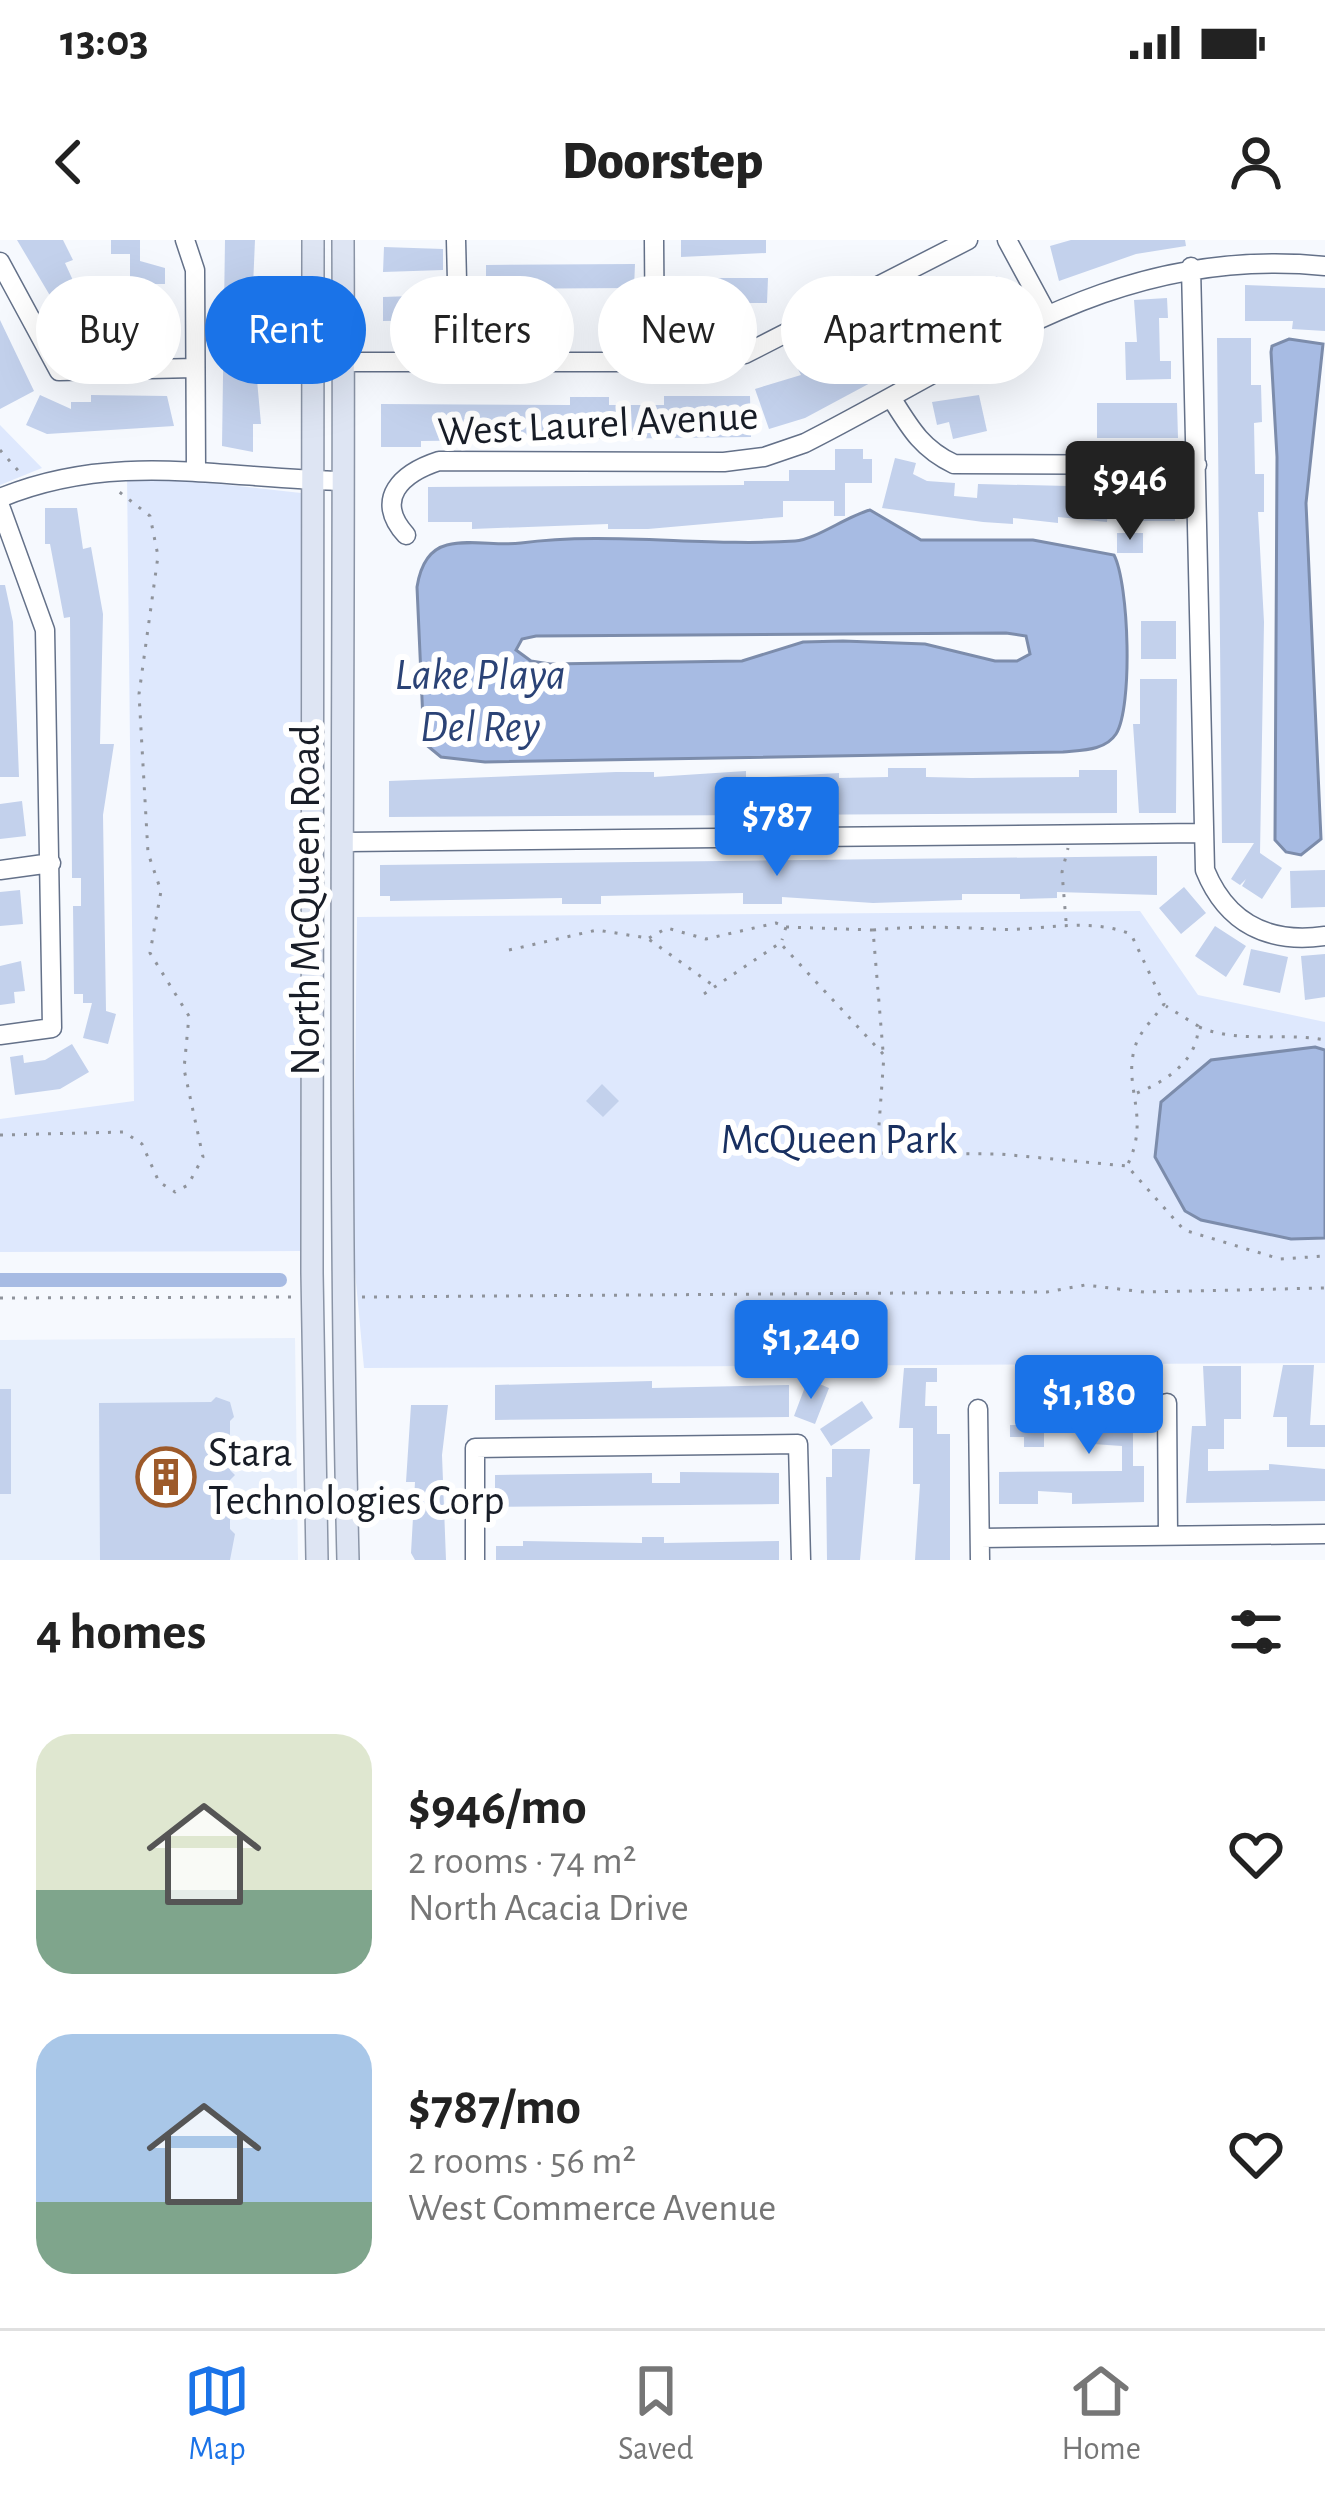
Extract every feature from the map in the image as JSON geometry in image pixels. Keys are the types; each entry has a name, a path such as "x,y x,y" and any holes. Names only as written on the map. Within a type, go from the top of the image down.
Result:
{"main road":[{"name":"North McQueen Road","path":"313,240 313,276"},
{"name":"North McQueen Road","path":"343,240 343,276"},
{"name":"North McQueen Road","path":"314,384 312,1297 317,1560"},
{"name":"North McQueen Road","path":"344,384 346,967 341,1274 348,1560"},
{"path":"315,967 346,967"},
{"path":"312,1273 341,1274"}],"street":[{"path":"185,240 195,270 196,472"},
{"path":"456,240 457,276"},
{"path":"653,240 654,276"},
{"path":"757,348 968,240"},
{"path":"1007,240 1047,314"},
{"path":"0,262 59,371 195,368"},
{"name":"West Laurel Avenue","path":"406,535 392,519 398,486 417,468 439,461 724,462 764,458 892,399 1047,314 1191,267 1325,266"},
{"path":"1191,267 1204,870 1216,897 1255,930 1279,939 1325,936"},
{"path":"892,399 915,437 932,454 954,464 1197,465"},
{"path":"0,1035 52,1028 45,630 0,502 31,485 83,471 344,481"},
{"path":"346,842 1201,833"},
{"path":"0,870 51,863"},
{"path":"1166,1403 1168,1535"},
{"path":"978,1409 980,1560"},
{"path":"476,1560 475,1448 799,1444 801,1560"},
{"path":"980,1538 1325,1534"}],"path":[{"path":"0,450 31,485"},
{"path":"0,1135 124,1132 142,1144 159,1182 175,1192 188,1185 203,1157 184,1069 189,1016 150,953 161,891 148,853 139,694 148,649 155,532 138,504 104,487"},
{"path":"1066,924 1063,872 1068,835"},
{"path":"647,938 667,928 706,939 761,925 873,930 932,924 994,929 1103,923 1131,934 1164,1004 1198,1026 1230,1040 1299,1035 1325,1040"},
{"path":"704,994 780,944 786,926"},
{"path":"873,930 884,1055 877,1153 1000,1154 1127,1166 1184,1230 1280,1259 1325,1256"},
{"path":"508,950 597,931 647,938 715,987"},
{"path":"780,944 884,1055"},
{"path":"1127,1166 1141,1119 1135,1094 1136,1043 1164,1004"},
{"path":"1135,1094 1176,1072 1198,1036 1198,1026"},
{"path":"342,1299 382,1294 1047,1292 1085,1285 1144,1292 1325,1288"},
{"path":"0,1298 312,1297"}],"shaded area":[{"path":"295,1338 298,1560 0,1560 0,1340"}],"green space":[{"path":"0,425 42,468 0,485"},
{"path":"127,474 301,493 300,1251 0,1252 0,1119 134,1101"},
{"name":"McQueen Park","path":"1140,911 1198,995 1325,1022 1325,1363 364,1368 353,1250 357,917"}],"water":[{"path":"1289,339 1323,344 1306,503 1321,839 1301,855 1286,852 1275,840 1277,457 1271,352 1272,346"},
{"name":"Lake Playa Del Rey","path":"870,510 921,540 1033,540 1114,555 1123,591 1127,673 1121,720 1111,740 1092,749 1063,752 485,762 441,757 424,743 417,587 426,561 440,547 587,538 795,541","holes":["536,636 1026,636 1030,654 1017,661 995,661 925,644 843,641 803,642 742,661 550,664 531,661 516,650 522,639"]},
{"path":"1315,1047 1325,1050 1325,1238 1291,1239 1201,1220 1185,1211 1155,1157 1161,1102 1211,1060"}],"building":[{"path":"17,240 63,240 73,260 65,263 71,276 38,276"},
{"path":"111,240 140,240 140,261 165,268 165,276 130,276 130,254 111,254"},
{"path":"225,240 255,240 253,276 224,276"},
{"path":"681,240 766,240 766,253 681,257"},
{"path":"1071,240 1185,240 1186,246 1136,254 1059,281 1050,246"},
{"path":"384,247 443,249 443,270 383,272"},
{"path":"635,264 634,276 598,276 598,288 574,288 574,276 486,276 486,265"},
{"path":"757,278 768,278 767,303 757,303"},
{"path":"1245,285 1325,288 1325,331 1292,329 1293,321 1245,321"},
{"path":"383,297 390,297 390,321 383,321"},
{"path":"1167,298 1168,318 1159,318 1160,361 1171,361 1171,379 1126,380 1125,342 1137,342 1134,300"},
{"path":"0,320 34,391 0,409"},
{"path":"1217,338 1251,338 1251,385 1261,385 1262,422 1254,423 1255,474 1264,474 1264,512 1258,512 1264,622 1260,853 1282,868 1262,899 1242,886 1246,879 1240,885 1231,879 1254,843 1222,843"},
{"path":"781,381 868,384 805,418 769,429 755,389"},
{"path":"223,384 257,384 261,424 253,424 253,452 222,446"},
{"path":"40,395 71,409 71,402 91,402 91,395 167,396 174,426 47,434 26,425"},
{"path":"979,395 987,431 953,439 949,422 937,425 932,402"},
{"path":"664,396 750,396 751,437 421,441 421,447 381,447 381,404 570,405 570,397 609,397 609,405 664,405"},
{"path":"1097,403 1177,403 1178,438 1097,438"},
{"path":"835,449 863,449 863,459 872,459 872,483 845,483 845,516 834,516 834,501 783,501 783,517 648,529 608,529 608,524 472,529 472,522 428,522 428,487 789,481 789,470 835,470"},
{"path":"895,458 916,463 913,474 927,481 955,483 954,496 977,498 978,484 1110,487 1107,522 1058,517 1058,523 1013,518 1013,524 882,508"},
{"path":"1144,483 1175,483 1175,521 1137,521 1137,492 1144,492"},
{"path":"45,508 77,508 83,549 91,547 103,614 100,744 114,744 103,815 106,1011 116,1014 108,1044 83,1038 92,1003 83,1003 83,994 74,994 73,906 81,906 81,878 72,878 70,617 64,618 50,544 45,544"},
{"path":"1117,533 1143,533 1143,553 1117,553"},
{"path":"0,585 5,585 13,622 19,777 0,777"},
{"path":"1141,621 1176,621 1176,659 1141,659"},
{"path":"1140,679 1177,679 1176,813 1139,813 1133,724 1140,724"},
{"path":"888,768 926,768 926,777 971,778 1079,777 1079,770 1117,770 1117,813 389,817 389,781 616,772 654,772 654,777 746,771 746,778 839,773 839,778 888,777"},
{"path":"22,801 26,836 0,839 0,804"},
{"path":"1157,856 1157,895 1057,892 1057,898 1020,899 1020,894 962,894 962,900 873,903 782,897 782,904 743,904 743,893 601,896 601,904 562,904 562,898 390,901 390,896 380,896 380,865"},
{"path":"1325,870 1325,907 1291,908 1290,871"},
{"path":"1184,887 1206,913 1181,934 1159,908"},
{"path":"20,890 23,924 0,926 0,892"},
{"path":"1215,926 1246,946 1226,977 1195,956"},
{"path":"1251,949 1288,957 1280,993 1243,985"},
{"path":"1325,954 1325,997 1305,1000 1301,956"},
{"path":"21,961 25,991 14,992 15,1003 0,1005 0,966"},
{"path":"72,1044 89,1072 60,1089 15,1095 10,1057 23,1055 24,1063 45,1060"},
{"path":"602,1084 619,1101 603,1117 586,1101"},
{"path":"1283,1365 1314,1365 1310,1425 1325,1425 1325,1447 1287,1447 1287,1417 1273,1417"},
{"path":"1203,1366 1241,1366 1241,1419 1224,1419 1224,1449 1208,1449 1208,1471 1269,1470 1269,1464 1325,1469 1325,1501 1186,1503 1192,1426 1206,1426"},
{"path":"1017,1367 1054,1367 1057,1420 1044,1420 1044,1447 1024,1447 1024,1437 1010,1437 1010,1425 1019,1425"},
{"path":"1096,1367 1127,1367 1123,1424 1133,1424 1133,1466 1144,1466 1144,1502 1072,1504 1072,1493 1038,1491 1038,1504 999,1504 999,1472 1122,1471 1122,1446 1093,1444"},
{"path":"904,1368 937,1368 937,1382 926,1382 925,1406 937,1406 937,1434 950,1434 950,1560 915,1560 920,1484 913,1484 913,1428 899,1428"},
{"path":"808,1379 829,1388 815,1424 794,1416"},
{"path":"652,1381 652,1388 789,1385 789,1417 495,1420 495,1385"},
{"path":"0,1389 11,1389 11,1494 0,1494"},
{"name":"Stara Technologies Corp","path":"216,1397 230,1402 234,1417 230,1421 230,1470 235,1475 230,1480 230,1529 235,1534 230,1560 100,1560 99,1403 211,1402"},
{"path":"862,1401 873,1418 831,1446 820,1429"},
{"path":"411,1405 448,1405 442,1455 446,1560 415,1560 411,1553 415,1482 406,1482"},
{"path":"832,1449 870,1449 860,1560 827,1560 826,1477 832,1477"},
{"path":"680,1472 779,1473 779,1504 495,1507 495,1475 652,1473 652,1483 680,1483"},
{"path":"642,1537 664,1537 664,1543 779,1541 779,1560 496,1560 496,1546 523,1546 523,1541 642,1543"}],"waterway":[{"path":"0,1280 280,1280"}],"place":[{"name":"Stara Technologies Corp","path":"166,1477"}]}
